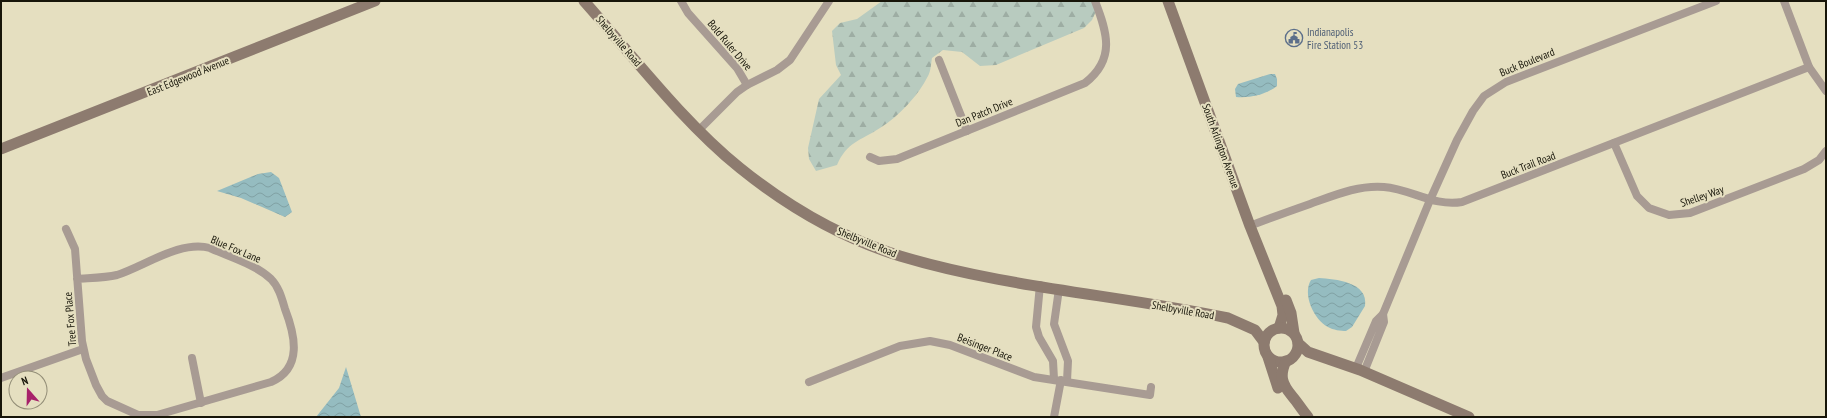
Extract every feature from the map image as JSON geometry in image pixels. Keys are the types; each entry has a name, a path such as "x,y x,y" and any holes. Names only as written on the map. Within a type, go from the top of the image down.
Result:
{"main road":[{"name":"East Edgewood Avenue","path":"1,149 375,1"},
{"name":"Shelbyville Road","path":"584,1 699,130 724,154 764,186 809,215 844,233 877,247 923,263 953,270 1212,314 1235,320"},
{"name":"South Arlington Avenue","path":"1168,1 1250,226 1268,272 1277,290 1283,311 1277,328"},
{"name":"South Arlington Avenue","path":"1277,290 1283,294 1288,304 1296,338"},
{"path":"1235,320 1249,321 1277,328 1288,329 1305,350 1321,355 1325,359 1360,370 1469,417"},
{"path":"1235,320 1258,332 1264,342"},
{"path":"1277,328 1267,334 1264,342 1264,351 1268,357 1280,389 1289,401 1299,407"},
{"path":"1296,338 1296,352 1289,360 1282,373 1282,381 1299,407 1308,417"},
{"path":"1268,357 1278,362 1297,358 1318,361 1325,359"}],"street":[{"name":"Bold Ruler Drive","path":"681,1 688,13 737,68 747,85"},
{"path":"699,130 737,92 747,85 777,70 790,60 829,1"},
{"name":"Dan Patch Drive","path":"870,157 879,161 890,161 1075,88 1088,80 1100,67 1106,51 1107,38 1096,1"},
{"name":"Buck Boulevard","path":"1360,370 1384,322 1383,314 1430,200 1457,140 1473,111 1484,96 1506,82 1716,1"},
{"path":"1784,1 1809,67 1826,92"},
{"path":"939,60 967,131"},
{"name":"Buck Trail Road","path":"1250,226 1357,188 1394,188 1444,203 1462,202 1809,67"},
{"name":"Shelley Way","path":"1614,143 1637,196 1649,208 1669,215 1690,213 1804,169 1819,160 1826,151"},
{"name":"Tree Fox Place","path":"66,229 75,249 83,349 96,385 102,396 107,401 138,415 157,415 201,403"},
{"name":"Blue Fox Lane","path":"77,279 116,275 180,250 203,246 260,270 270,278 278,289 293,331 295,345 292,360 284,373 271,382 201,403"},
{"path":"1040,285 1036,327 1039,337 1053,360 1061,380"},
{"path":"1054,417 1061,380 1068,361 1054,324 1058,289"},
{"name":"Beisinger Place","path":"809,382 900,346 930,341 950,345 1034,377 1150,395 1151,387"},
{"path":"1,378 83,349"},
{"path":"192,358 201,403"}],"green space":[{"path":"882,1 1095,1 1098,7 1092,20 1084,28 996,65 980,66 962,52 943,50 932,58 930,72 924,83 901,112 845,151 837,165 816,171 809,159 808,148 819,99 841,75 836,65 832,31 840,23 857,19"}],"water":[{"path":"1270,74 1275,74 1277,86 1268,92 1258,95 1236,97 1235,89 1238,84"},
{"path":"271,172 279,178 292,212 285,217 241,198 217,191 258,174"},
{"path":"1319,278 1334,279 1350,283 1362,292 1365,298 1365,306 1352,327 1346,331 1328,327 1318,319 1314,313 1308,292 1311,280"},
{"path":"346,367 361,417 316,417 339,388"}],"place":[{"name":"Indianapolis Fire Station 53","path":"1294,38"}]}
